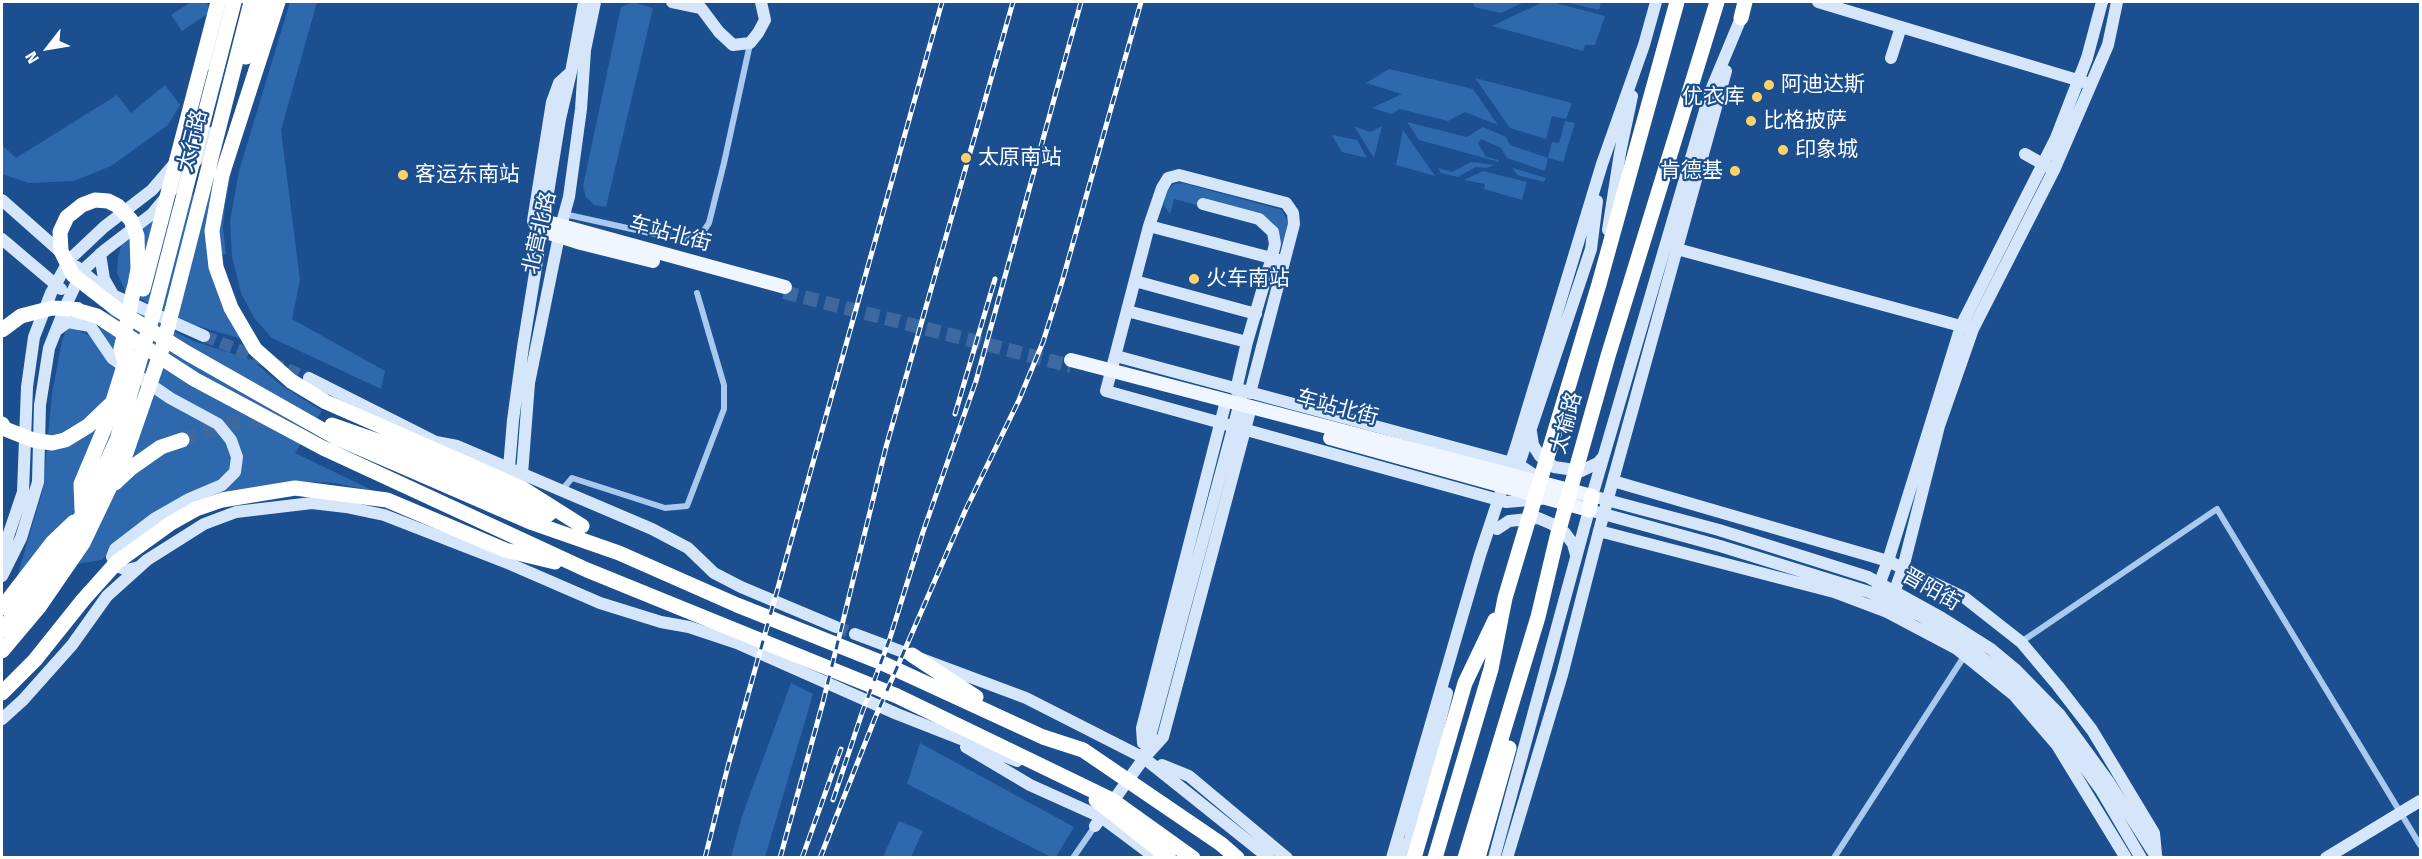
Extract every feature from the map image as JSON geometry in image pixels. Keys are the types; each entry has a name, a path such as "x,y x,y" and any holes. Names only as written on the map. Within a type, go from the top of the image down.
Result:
{"highway":[{"path":"82,516 81,484 125,363 218,2"},
{"name":"太行路","path":"2,630 40,584 72,536 117,440 160,288 234,2"},
{"name":"太行路","path":"2,651 39,608 83,543 126,453 163,346 251,2"},
{"path":"214,144 264,2"},
{"path":"278,2 222,175 212,231 216,267 231,308 255,349 291,381 326,402 522,488 582,526 619,553"},
{"name":"太榆路","path":"1435,858 1491,669 1505,598 1599,284 1677,2"},
{"path":"1741,18 1745,2"},
{"name":"太榆路","path":"1465,858 1538,617 1557,537 1608,356 1716,5"},
{"path":"125,363 121,349 128,323 129,313 131,302 138,269 137,236 131,220 118,206 108,201 94,200 82,205 68,217 60,232 62,251 73,275 118,310 128,316 137,322 167,341 334,437 533,523 619,553 737,605 906,673 1043,737 1083,750 1221,844 1237,858"},
{"path":"2,330 21,316 52,308 72,309 97,316 194,379 322,448 587,570 897,696 1112,800 1193,858"},
{"path":"2,424 5,429 33,440 52,443 65,440 88,426 113,401"},
{"path":"332,425 378,441 514,500 582,526"},
{"path":"2,608 52,543 131,468 161,447 182,440"},
{"path":"2,693 35,660 117,562 171,523 196,509 222,500 295,488 387,500 505,550 587,570"},
{"path":"1414,858 1465,683 1505,598"},
{"path":"1478,858 1508,752 1538,617"},
{"path":"912,655 943,677 1119,782 1203,840 1221,858"},
{"path":"1075,784 1169,858"}],"main road":[{"path":"2,554 23,492 27,387 34,337 56,284 69,260 104,227 152,190 184,151 200,112 226,2"},
{"path":"2,576 21,538 38,482 40,405 49,348 70,297 82,271 100,254 152,214 205,150 258,2"},
{"name":"北营北路","path":"509,468 518,379 560,119 584,2"},
{"name":"北营北路","path":"522,474 529,383 561,225 569,197 581,109 585,50 595,2"},
{"path":"672,2 701,8 719,32 733,45 750,43 765,20 761,2"},
{"path":"1599,284 1620,153 1656,2"},
{"path":"1818,2 2085,82"},
{"path":"2085,82 2087,58 2102,2"},
{"path":"1871,605 1967,327 2048,167 2085,82 2108,45 2117,2"},
{"path":"1507,858 1562,675 1612,482 1741,18"},
{"path":"1494,858 1603,456 1711,90 1741,18"},
{"path":"1891,58 1901,27"},
{"path":"1392,858 1480,555 1516,447 1602,164 1644,45"},
{"path":"543,226 537,229 533,222 552,102 559,82 571,72"},
{"path":"2025,154 2048,167"},
{"path":"1401,858 1410,840 1464,625 1591,249 1602,164"},
{"path":"1269,858 1144,758 1142,728 1241,398 1285,262 1294,224 1293,213 1286,203 1179,175 1168,178 1149,226 1106,391 1234,427 1506,502 1549,492"},
{"path":"548,194 551,205 558,209 569,197"},
{"path":"2,200 69,260 114,296 204,336"},
{"path":"1098,822 1144,758 1163,737 1241,398 1247,342 1275,244 1273,232 1259,219 1203,204"},
{"name":"车站北街","path":"543,226 561,225 785,290"},
{"path":"1149,226 1285,262"},
{"path":"2,239 70,297 112,358 170,398 218,424 231,440 237,458 235,472 222,485 189,499 154,519 115,549 112,557 119,567 127,570 140,566"},
{"path":"1677,249 1967,327"},
{"path":"100,254 104,279 114,296"},
{"path":"1135,281 1256,314"},
{"path":"1127,311 1247,342"},
{"path":"56,331 68,322 90,326"},
{"path":"1887,612 1903,568 1967,327"},
{"path":"1117,352 1241,398 1515,476 1549,492"},
{"name":"车站北街","path":"1071,363 1241,398 1269,416 1515,476 1549,492 1590,503"},
{"path":"309,378 436,442 457,446 652,529 687,548 714,573 741,587 836,627"},
{"path":"1144,758 1154,733 1241,398"},
{"path":"1531,430 1533,445 1540,456 1554,466 1581,471 1598,464 1603,456"},
{"path":"1612,482 1888,561 1965,598 2021,642 2092,730 2154,833 2157,857"},
{"path":"2,719 23,700 72,645 107,596 140,566 204,524 236,512 312,503 384,515 510,564 600,603 661,622 689,627 737,643 931,727 1075,784"},
{"name":"晋阳街","path":"1590,503 1869,592 1921,616 2011,672 2060,715 2108,781 2157,857"},
{"path":"1497,529 1509,521 1538,518 1565,533 1573,544 1576,555"},
{"path":"1599,531 1834,592 1887,612 1965,655 2014,695 2057,745 2126,858"},
{"path":"855,634 1026,698 1144,758 1189,776 1287,858"},
{"name":"晋阳街","path":"2011,672 2055,726 2101,790 2141,858"},
{"path":"931,727 1098,822 1156,858"},
{"path":"2326,858 2421,801"}],"street":[{"path":"561,225 686,241 703,232 708,223 724,163 750,43"},
{"path":"562,491 572,478 665,508 687,506 724,409 724,385 697,293"},
{"path":"2021,642 2217,509 2421,845"},
{"path":"1834,858 1965,655"},
{"path":"1073,858 1098,822"}],"shaded area":[{"path":"191,2 206,2 212,11 182,31 171,15"},
{"path":"290,2 317,2 281,130 300,280 292,319 385,371 381,389 272,338 254,318 241,293 232,257 230,221 239,171"},
{"path":"633,2 653,8 606,207 594,205 586,197 583,186 621,7"},
{"path":"1473,2 1524,2 1501,13 1474,7"},
{"path":"1543,2 1552,2 1605,16 1595,45 1585,45 1583,51 1492,26"},
{"path":"1565,2 1601,2 1599,10"},
{"path":"1389,69 1473,89 1498,125 1465,112 1448,121 1400,109 1391,114 1372,108 1402,94 1366,83"},
{"path":"1475,78 1572,103 1566,119 1552,116 1546,139 1510,128"},
{"path":"165,85 180,105 168,125 111,166 74,181 29,183 2,174 2,145 16,158 117,95 131,113"},
{"path":"1565,121 1575,123 1563,162 1548,158 1552,142 1559,143"},
{"path":"1407,122 1467,137 1483,127 1506,137 1510,145 1548,158 1545,171 1507,158 1501,148 1481,139 1478,143 1486,157 1499,160 1499,162 1419,140"},
{"path":"1354,126 1370,132 1382,126 1374,158"},
{"path":"1403,130 1435,176 1396,165"},
{"path":"1332,135 1357,140 1367,158 1342,152"},
{"path":"1471,162 1495,165 1486,168 1476,167 1458,177 1441,173 1438,168 1452,172"},
{"path":"1513,168 1546,178 1544,182 1517,175"},
{"path":"232,169 223,227 226,254 208,258 220,302 242,339 187,323 125,291 117,273 118,257 125,232 155,218"},
{"path":"1483,171 1527,182 1522,200 1484,189 1485,184 1464,180"},
{"path":"1183,183 1282,210 1288,223 1282,244 1279,243 1274,224 1260,215 1200,206 1174,199 1170,214 1164,206 1166,191 1174,184"},
{"path":"114,300 193,341 252,360 281,385 322,411 295,453 376,492 335,483 292,481 216,495 211,485 177,499 101,560 18,574 43,489 52,394 62,341 68,325 94,338"},
{"path":"791,683 813,694 765,857 731,857 742,816"},
{"path":"920,743 1074,827 1056,857 1051,857 907,784"},
{"path":"899,821 923,831 911,857 883,857"}],"tunnel":[{"path":"784,292 1071,366"},
{"path":"204,336 309,378"},
{"path":"182,440 232,423 277,417 305,421"},
{"path":"836,627 855,634"}],"railway":[{"path":"705,858 728,766 942,2"},
{"path":"780,858 823,702 886,447 1013,2"},
{"path":"833,800 976,381 1081,2"},
{"path":"820,858 875,718 966,509 1019,400 1043,342 1141,2"},
{"path":"955,414 995,279"},
{"path":"802,858 841,749"}],"place":[{"name":"阿迪达斯","path":"1769,85"},
{"name":"优衣库","path":"1757,97"},
{"name":"比格披萨","path":"1751,121"},
{"name":"印象城","path":"1783,150"},
{"name":"太原南站","path":"966,158"},
{"name":"肯德基","path":"1735,171"},
{"name":"客运东南站","path":"403,175"},
{"name":"火车南站","path":"1194,279"}]}
